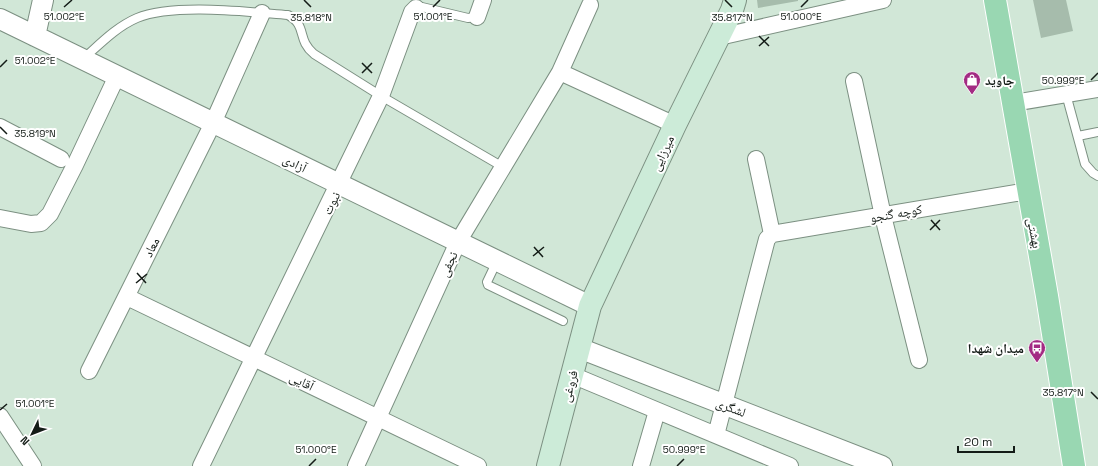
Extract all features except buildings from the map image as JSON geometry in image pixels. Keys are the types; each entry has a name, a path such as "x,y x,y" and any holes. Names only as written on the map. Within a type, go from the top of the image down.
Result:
{"main road":[{"name":"میرزایی","path":"590,306 675,125 719,37 735,0"},
{"name":"بهشتی","path":"995,0 1047,296 1074,466"},
{"name":"فروغی","path":"548,466 590,306"}],"street":[{"path":"35,36 43,0"},
{"name":"نبوت","path":"477,16 482,0"},
{"path":"719,37 883,0"},
{"name":"نجفی","path":"356,466 458,242 560,72 590,5"},
{"name":"نبوت","path":"201,466 340,184 381,96 412,12 416,8"},
{"name":"معاد","path":"89,372 214,123 262,13"},
{"name":"آزادی","path":"1,23 35,36 590,306"},
{"path":"560,72 675,125"},
{"path":"0,218 31,224 41,223 50,214 117,76"},
{"path":"854,81 883,216 918,360"},
{"path":"1013,103 1098,89"},
{"path":"0,127 61,159"},
{"path":"716,435 769,237 756,159"},
{"name":"کوچه گنجو","path":"769,237 1028,191"},
{"name":"آقایی","path":"127,297 478,466"},
{"name":"لشگری","path":"579,348 882,466"},
{"path":"572,375 785,465"},
{"path":"641,466 657,411"},
{"path":"0,416 33,466"}],"lane":[{"name":"نبوت","path":"416,8 468,18 477,16"},
{"path":"83,60 120,27 138,18 177,10 288,15 295,19 301,26 302,38 308,49 381,96 503,167"},
{"path":"1066,94 1085,164 1098,176"},
{"path":"1078,136 1098,132"},
{"path":"497,261 487,282 488,285 563,320"}],"place":[{"name":"جاوید","path":"972,95"},
{"name":"میدان شهدا","path":"1037,363"}]}
